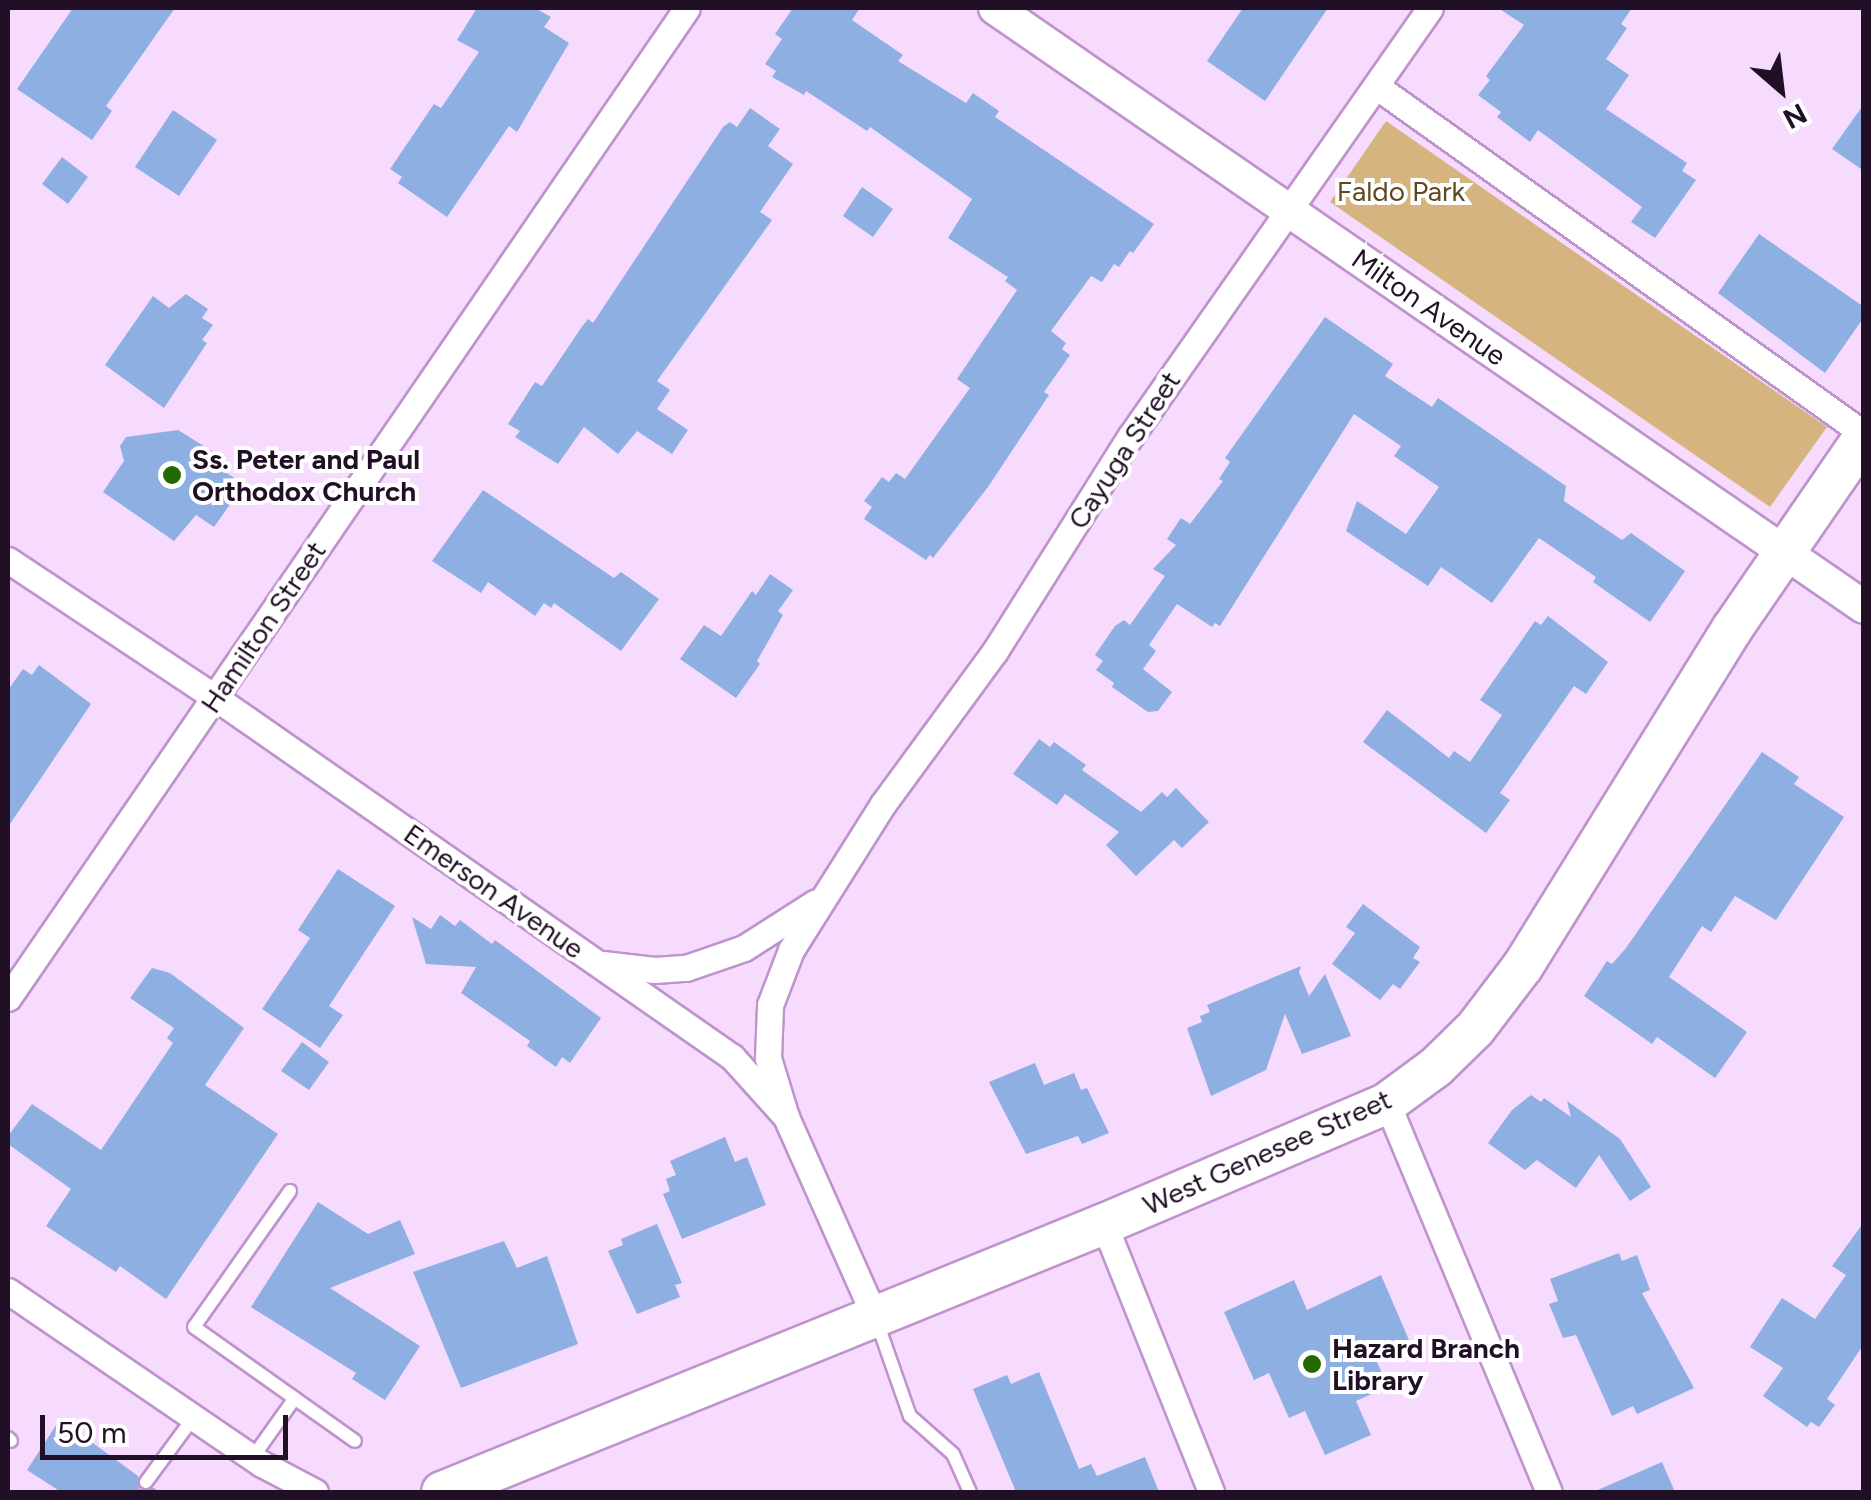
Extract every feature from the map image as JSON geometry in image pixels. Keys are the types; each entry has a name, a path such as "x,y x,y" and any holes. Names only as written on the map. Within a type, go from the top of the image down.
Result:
{"main road":[{"name":"West Genesee Street","path":"442,1492 1104,1224 1387,1104 1436,1067 1475,1029 1523,966 1732,629 1864,436"}],"street":[{"name":"Hamilton Street","path":"8,998 216,698 423,387 688,8"},
{"name":"Milton Avenue","path":"995,8 1864,607"},
{"name":"Cayuga Street","path":"786,1117 768,1058 770,1004 791,950 883,804 996,651 1130,437 1430,8"},
{"path":"1376,86 1864,436"},
{"name":"Emerson Avenue","path":"8,560 216,698 732,1058 786,1117 874,1315"},
{"name":"Cayuga Street","path":"597,963 655,970 686,968 744,948 824,896"},
{"path":"1387,1104 1549,1492"},
{"path":"1104,1224 1211,1492"},
{"path":"8,1291 253,1458 315,1492"}],"lane":[{"path":"290,1191 194,1327 355,1440"},
{"path":"874,1315 910,1416 953,1454 970,1492"},
{"path":"253,1458 295,1398"},
{"path":"146,1482 194,1418"}],"green space":[{"name":"Faldo Park","path":"1386,121 1827,427 1770,507 1330,202"}],"building":[{"path":"73,8 175,8 106,106 112,111 92,140 17,89"},
{"path":"477,8 535,8 551,17 544,27 569,43 517,132 509,126 447,217 398,183 402,177 390,169 434,104 441,108 479,52 457,40"},
{"path":"793,8 860,8 852,20 903,55 898,61 966,103 973,93 999,111 995,117 1154,224 1133,253 1130,251 1119,267 1114,264 1102,282 1091,276 1051,331 1066,343 1062,349 1070,355 1044,392 1049,395 988,487 933,558 930,555 926,560 864,519 872,507 864,501 882,477 889,482 896,473 905,479 970,388 957,379 1017,290 1005,281 1008,277 948,238 972,199 870,127 867,131 806,91 804,95 772,77 776,71 765,64 782,39 775,34"},
{"path":"1243,8 1328,8 1265,101 1207,61"},
{"path":"1498,8 1632,8 1621,24 1627,28 1606,59 1629,75 1606,109 1687,163 1682,171 1696,180 1655,238 1631,222 1642,207 1538,130 1530,142 1497,117 1501,112 1478,95 1490,80 1486,76 1524,25"},
{"path":"1864,104 1864,171 1832,149"},
{"path":"750,108 780,129 768,146 793,164 760,212 772,220 657,381 670,390 657,409 688,430 672,454 637,431 618,454 584,427 558,464 515,437 520,431 508,424 535,382 542,386 588,319 593,323 723,127 730,122 737,127"},
{"path":"173,110 217,140 179,196 135,167"},
{"path":"62,157 88,177 68,204 42,184"},
{"path":"862,187 893,209 873,237 843,216"},
{"path":"1759,234 1864,307 1864,317 1825,373 1718,293"},
{"path":"186,294 208,309 202,318 213,325 202,340 207,343 164,408 105,365 153,296 169,308"},
{"path":"1325,317 1393,364 1385,376 1432,407 1438,398 1566,486 1564,501 1622,540 1631,533 1685,571 1650,622 1593,582 1596,577 1539,538 1492,603 1441,567 1428,586 1346,531 1357,501 1406,534 1439,487 1394,456 1401,446 1354,414 1220,626 1215,623 1212,627 1177,604 1149,645 1156,651 1143,669 1172,692 1158,711 1148,712 1112,687 1114,683 1096,670 1103,661 1095,655 1115,626 1124,620 1130,625 1165,576 1153,569 1176,545 1167,539 1181,518 1190,524 1223,481 1219,479 1230,462 1225,458"},
{"name":"Ss. Peter and Paul Orthodox Church","path":"178,430 228,461 222,470 236,479 226,494 234,499 214,527 196,515 174,541 103,492 124,461 120,446 126,437"},
{"path":"483,490 614,578 621,572 659,599 621,651 554,603 551,608 544,603 535,616 488,582 481,593 432,561"},
{"path":"770,574 793,590 778,611 783,615 757,661 760,664 736,698 680,659 704,625 721,636 752,591 756,595"},
{"path":"1548,616 1608,662 1586,694 1574,686 1500,793 1510,800 1486,833 1363,742 1387,710 1449,758 1454,751 1470,762 1502,715 1480,700 1535,621 1541,625"},
{"path":"39,665 91,704 8,827 8,690 23,669 32,675"},
{"path":"1039,739 1050,747 1054,742 1086,765 1082,770 1141,812 1162,792 1167,797 1176,788 1209,822 1182,848 1174,840 1136,876 1106,845 1119,832 1065,794 1057,805 1013,774"},
{"path":"1762,752 1799,777 1794,784 1844,817 1776,920 1735,896 1711,932 1702,926 1669,977 1747,1032 1715,1078 1657,1037 1652,1044 1584,996 1607,961 1612,964 1626,948"},
{"path":"338,869 395,906 329,1006 343,1015 320,1048 262,1009 310,938 298,930"},
{"path":"1363,904 1420,947 1413,958 1420,962 1400,989 1393,984 1380,1000 1332,964 1355,933 1346,927"},
{"path":"440,915 455,926 460,920 492,944 495,940 601,1018 570,1063 562,1057 556,1067 527,1046 530,1041 461,993 476,967 426,964 412,917 431,929"},
{"path":"1301,966 1299,972 1309,996 1325,974 1351,1036 1302,1054 1285,1014 1266,1070 1211,1096 1187,1028 1202,1022 1200,1016 1210,1012 1207,1005"},
{"path":"152,968 170,973 244,1028 205,1085 278,1134 166,1299 120,1266 116,1272 46,1226 71,1189 8,1144 8,1136 32,1104 101,1150 173,1043 167,1038 174,1028 130,998"},
{"path":"302,1042 329,1062 309,1090 281,1071"},
{"path":"1035,1063 1044,1085 1074,1073 1081,1090 1087,1088 1109,1133 1082,1144 1078,1136 1026,1154 989,1082"},
{"path":"1531,1095 1541,1102 1544,1098 1571,1117 1567,1101 1620,1139 1651,1187 1630,1201 1599,1155 1576,1188 1537,1160 1525,1170 1488,1143 1512,1110"},
{"path":"725,1137 735,1162 747,1157 766,1205 682,1239 663,1194 670,1191 666,1179 676,1175 670,1161"},
{"path":"318,1202 368,1234 400,1220 415,1254 330,1288 420,1346 385,1400 352,1379 356,1373 251,1307"},
{"path":"1864,1222 1864,1344 1827,1399 1835,1405 1819,1427 1811,1422 1807,1427 1763,1396 1783,1368 1750,1347 1782,1298 1815,1319 1846,1275 1832,1266"},
{"path":"657,1224 682,1283 675,1285 680,1297 637,1314 608,1251 623,1245 621,1239"},
{"path":"504,1241 517,1268 547,1256 578,1344 461,1388 413,1272"},
{"path":"1619,1253 1622,1261 1637,1255 1650,1290 1642,1293 1694,1388 1637,1414 1633,1406 1612,1416 1576,1335 1563,1338 1549,1304 1558,1301 1550,1279"},
{"name":"Hazard Branch Library","path":"1381,1275 1409,1340 1374,1355 1388,1387 1356,1401 1371,1435 1325,1455 1305,1411 1289,1418 1269,1373 1254,1380 1224,1312 1294,1280 1307,1310"},
{"path":"1039,1372 1079,1469 1091,1464 1097,1476 1145,1457 1159,1492 1016,1492 973,1389 1007,1375 1011,1384"},
{"path":"60,1419 138,1476 139,1489 154,1488 160,1492 61,1492 27,1470"},
{"path":"1662,1462 1675,1492 1593,1492"}],"place":[{"name":"Ss. Peter and Paul Orthodox Church","path":"172,475"},
{"name":"Hazard Branch Library","path":"1312,1364"}]}
